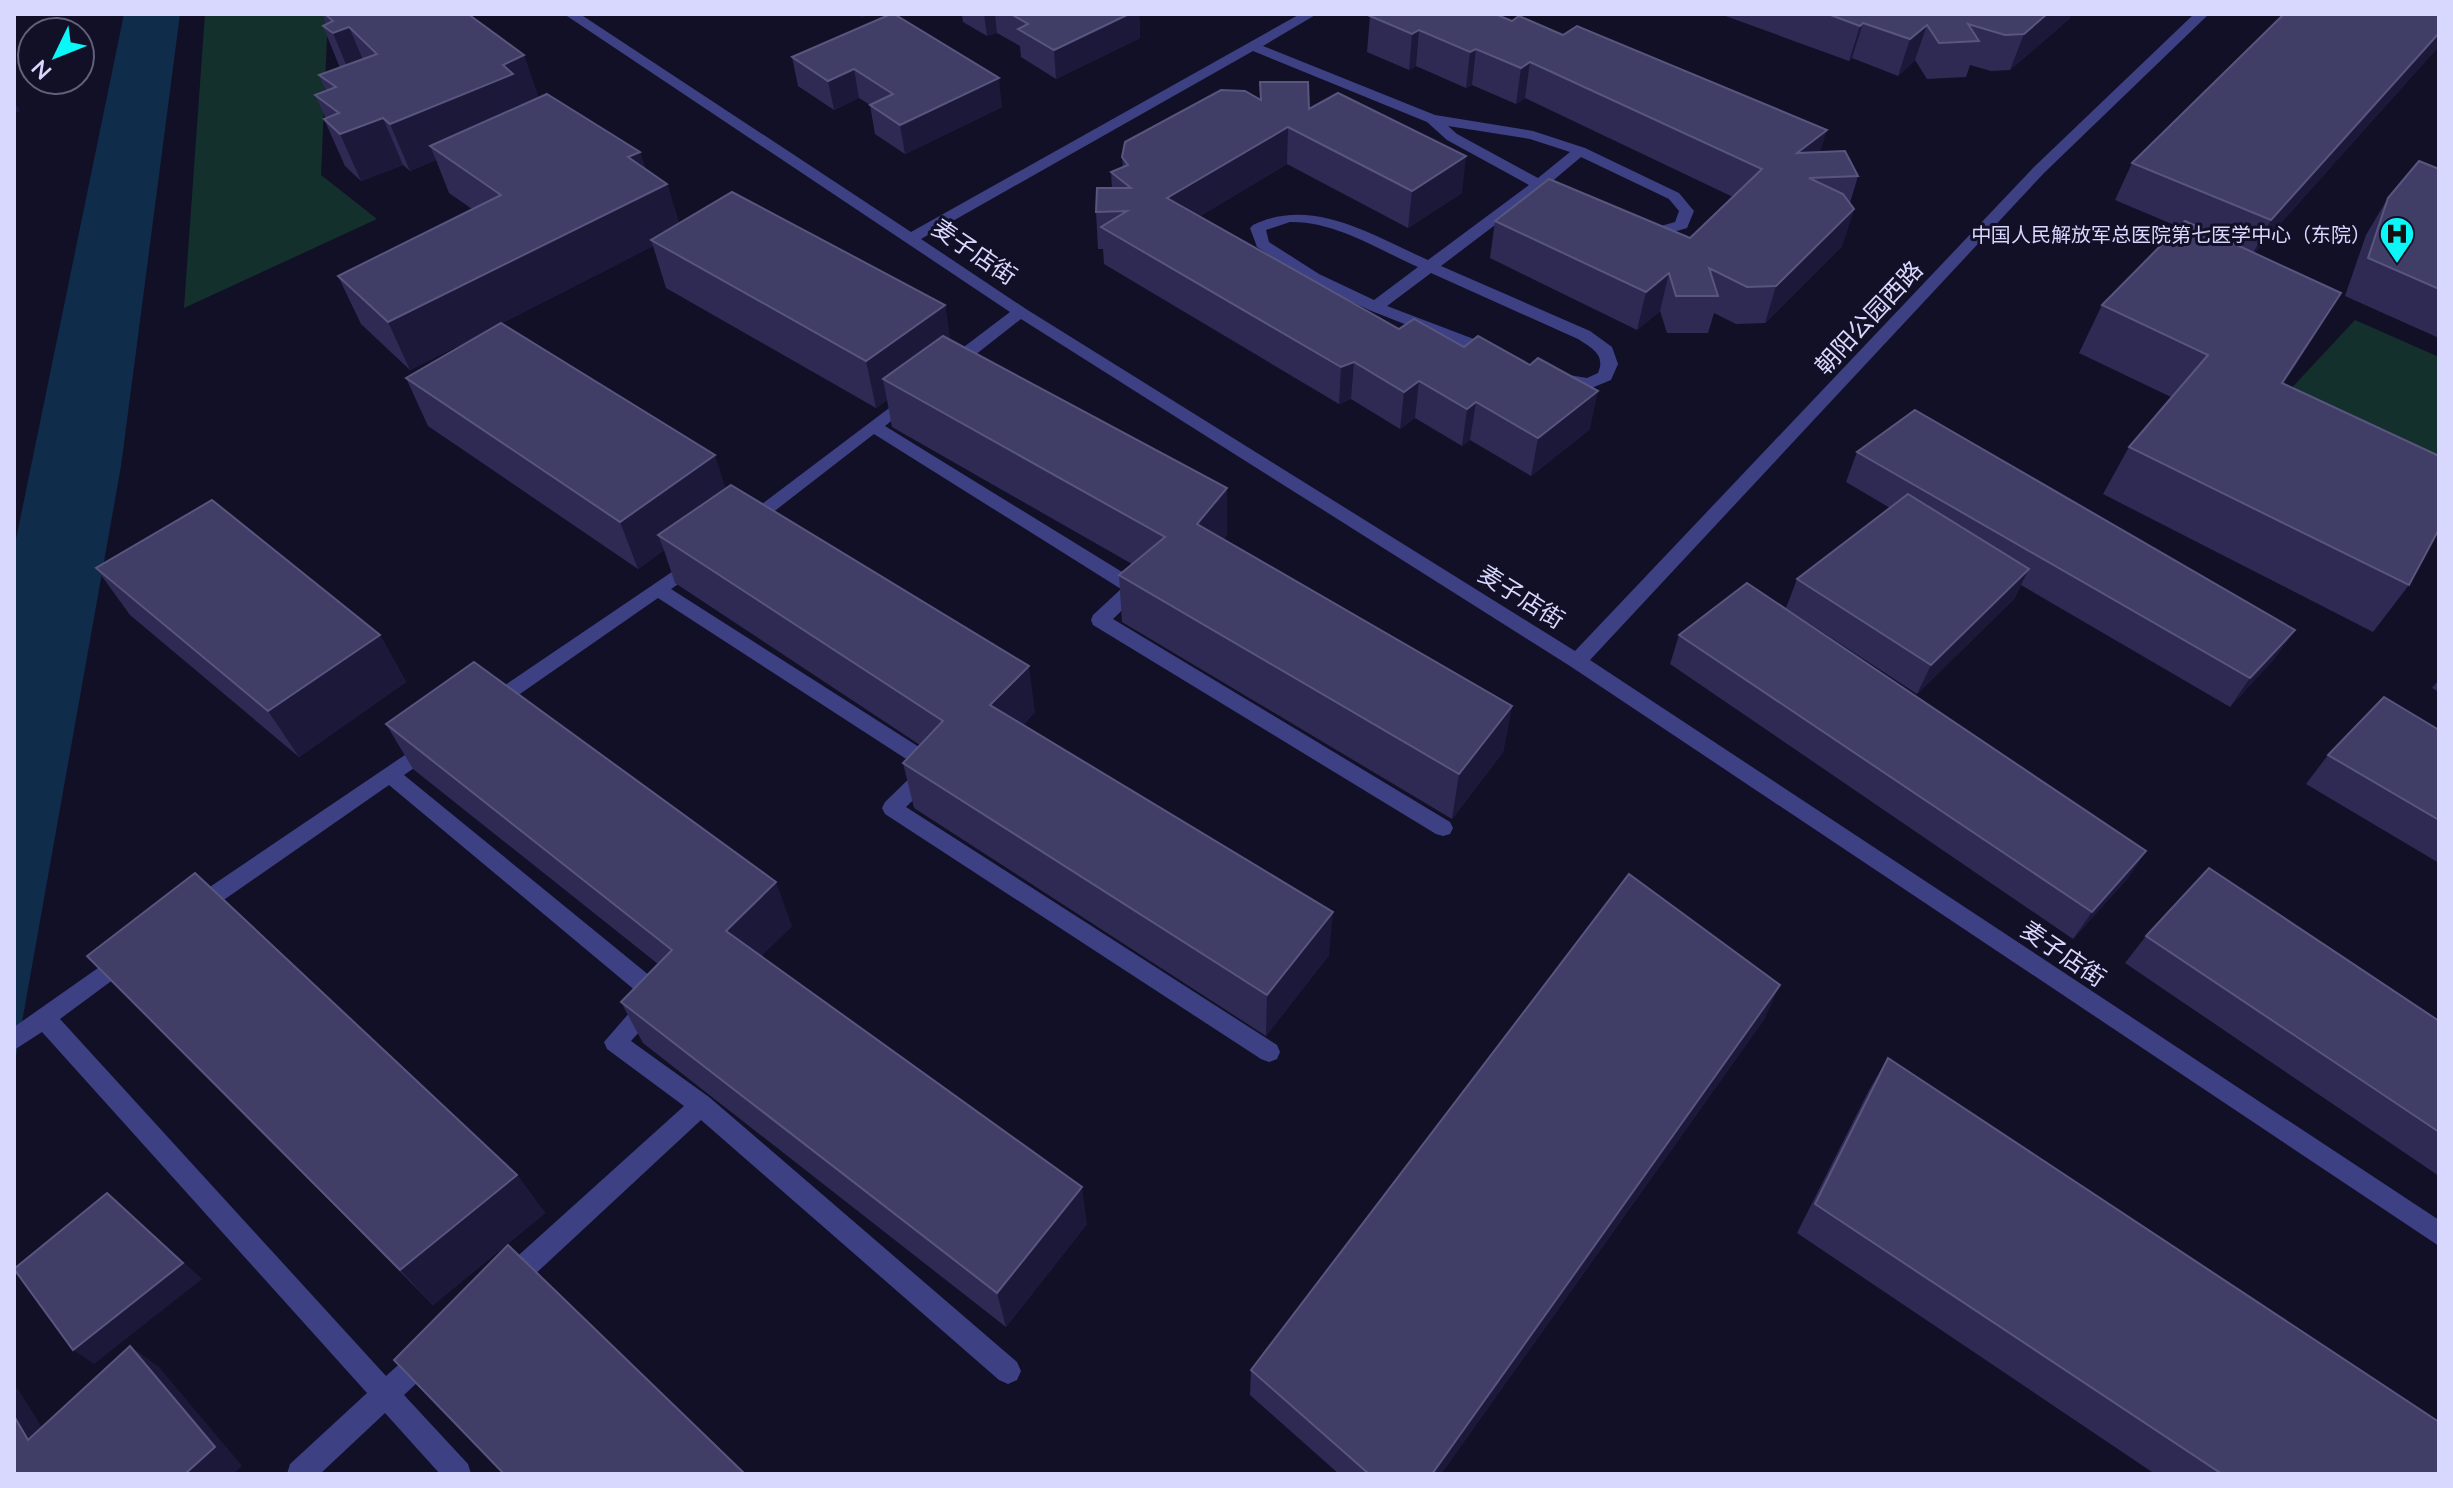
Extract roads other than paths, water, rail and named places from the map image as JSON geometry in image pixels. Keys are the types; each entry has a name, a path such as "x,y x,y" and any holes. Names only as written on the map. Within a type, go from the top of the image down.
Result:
{"street":[{"name":"麦子店街","path":"571,14 1020,312 1577,661 2439,1234"},
{"path":"910,239 1310,14"},
{"name":"朝阳公园西路","path":"1577,661 2039,170 2202,14"},
{"path":"1252,46 1432,119 1533,135 1580,151 1674,196 1687,211 1682,225 1653,233 1631,225"},
{"path":"1432,119 1452,137 1565,197"},
{"path":"1375,307 1580,151"},
{"path":"1503,357 1375,307 1313,277 1262,244 1258,228 1279,216 1307,217 1343,228 1584,335 1606,351 1610,364 1605,376 1589,384 1546,374"},
{"path":"470,719 659,590 1020,312"},
{"path":"873,426 1133,588 1100,620 1443,828"},
{"path":"659,590 934,767 892,808 1269,1052"},
{"path":"175,923 445,736"},
{"path":"389,774 658,996 615,1042 701,1105 1008,1371"},
{"path":"14,1040 137,949"},
{"path":"44,1018 458,1474"},
{"path":"491,1298 701,1105"},
{"path":"300,1474 444,1341"}],"water":[{"path":"124,14 180,14 121,466 14,1067 14,549"}],"place":[{"name":"中国人民解放军总医院第七医学中心（东院）","path":"2397,265"}]}
